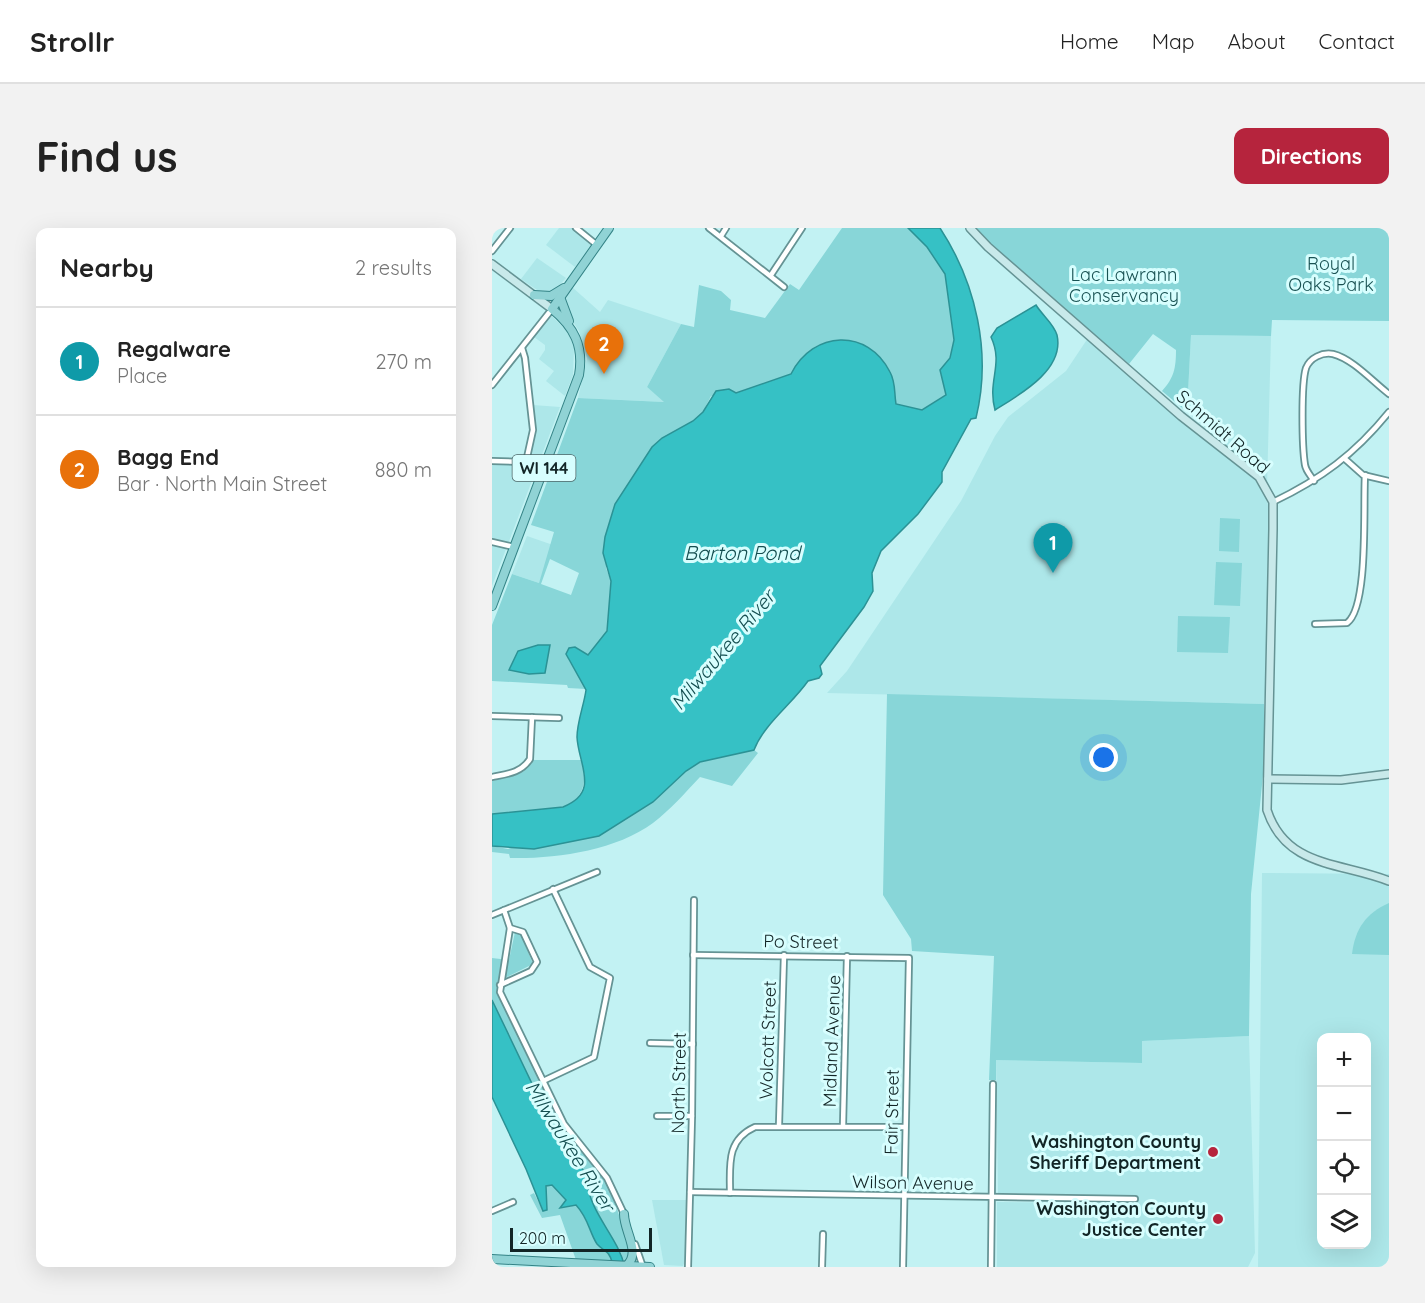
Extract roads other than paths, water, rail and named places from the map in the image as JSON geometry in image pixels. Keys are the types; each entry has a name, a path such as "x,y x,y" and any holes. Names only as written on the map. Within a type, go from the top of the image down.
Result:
{"main road":[{"path":"552,309 609,228"},
{"path":"534,295 551,296 568,286"},
{"path":"560,297 572,329"},
{"name":"WI 144","path":"492,606 579,375 581,350 572,329 552,309"},
{"path":"624,1214 625,1228 634,1253 627,1265"},
{"path":"492,1254 504,1260"},
{"path":"492,1259 650,1267"}],"street":[{"path":"492,251 510,228"},
{"path":"576,228 597,245"},
{"path":"709,228 784,286"},
{"path":"721,236 726,228"},
{"path":"771,275 802,228"},
{"name":"Schmidt Road","path":"970,228 982,242 1179,414 1259,477 1272,502 1267,810 1280,838 1293,850 1312,859 1389,881"},
{"path":"492,264 552,309 492,385"},
{"path":"522,348 533,430 526,462"},
{"path":"1314,481 1305,467 1305,383 1307,366 1312,360 1320,355 1332,354 1345,360 1389,394"},
{"path":"1272,502 1314,481 1345,459 1389,412"},
{"path":"1345,459 1365,476 1389,481"},
{"path":"492,461 526,462 544,468"},
{"path":"1315,624 1347,623 1356,613 1365,555 1365,476"},
{"path":"492,542 514,547"},
{"path":"492,716 559,718"},
{"path":"492,777 520,771 530,759 532,717"},
{"path":"1268,779 1341,780 1389,774"},
{"path":"492,915 552,889 578,882 597,872"},
{"path":"543,1081 594,1057 610,978 590,967 552,889"},
{"name":"North Street","path":"688,1267 694,900"},
{"path":"504,910 510,928 500,992 564,1124 607,1178 624,1214 643,1267"},
{"path":"500,985 531,971 537,962 523,932 510,928"},
{"name":"Po Street","path":"693,955 909,958"},
{"name":"Wolcott Street","path":"779,1125 784,955"},
{"name":"Midland Avenue","path":"843,1126 847,956"},
{"name":"Fair Street","path":"903,1267 909,958"},
{"path":"650,1043 693,1044"},
{"path":"991,1267 993,1084"},
{"path":"657,1116 692,1116"},
{"path":"730,1193 730,1166 734,1144 742,1133 755,1127 779,1125 905,1127"},
{"name":"Wilson Avenue","path":"690,1192 1135,1199"},
{"path":"492,1211 513,1202"},
{"path":"822,1267 823,1234"}],"water":[{"name":"Barton Pond","path":"908,228 940,228 953,249 978,319 981,344 981,393 976,418 971,419 942,472 942,482 918,514 881,551 872,573 873,591 864,607 820,666 822,674 819,678 808,681 764,731 754,750 700,762 686,771 653,802 599,836 534,849 492,846 492,814 563,807 575,801 581,794 585,776 577,737 586,690 566,654 569,648 575,647 588,655 607,631 611,581 603,553 605,537 615,504 652,447 662,438 693,421 703,412 716,391 729,389 736,393 791,374 801,359 826,342 840,340 855,342 868,348 880,358 892,376 896,404 922,410 946,395 940,370 950,358 954,340 945,274 927,247"},
{"path":"1036,305 1057,335 1058,348 1054,359 1038,380 995,410 993,390 996,356 991,337 997,328"},
{"path":"538,645 550,645 545,673 529,674 509,670 518,651"},
{"path":"492,1000 560,1142 588,1176 586,1179 593,1204 616,1245 625,1267 612,1262 608,1253 597,1244 584,1215 576,1205 560,1208 566,1200 552,1185 546,1186 547,1210 543,1211 492,1097"}],"place":[{"name":"Bagg End","path":"604,374"},
{"name":"Regalware","path":"1053,573"},
{"name":"Washington County Sheriff Department","path":"1213,1152"},
{"name":"Washington County Justice Center","path":"1218,1219"}],"park label":[{"name":"Royal Oaks Park","path":"1331,274"},
{"name":"Lac Lawrann Conservancy","path":"1124,285"}],"water label":[{"name":"Milwaukee River","path":"723,650"},
{"name":"Milwaukee River","path":"570,1146"}]}
